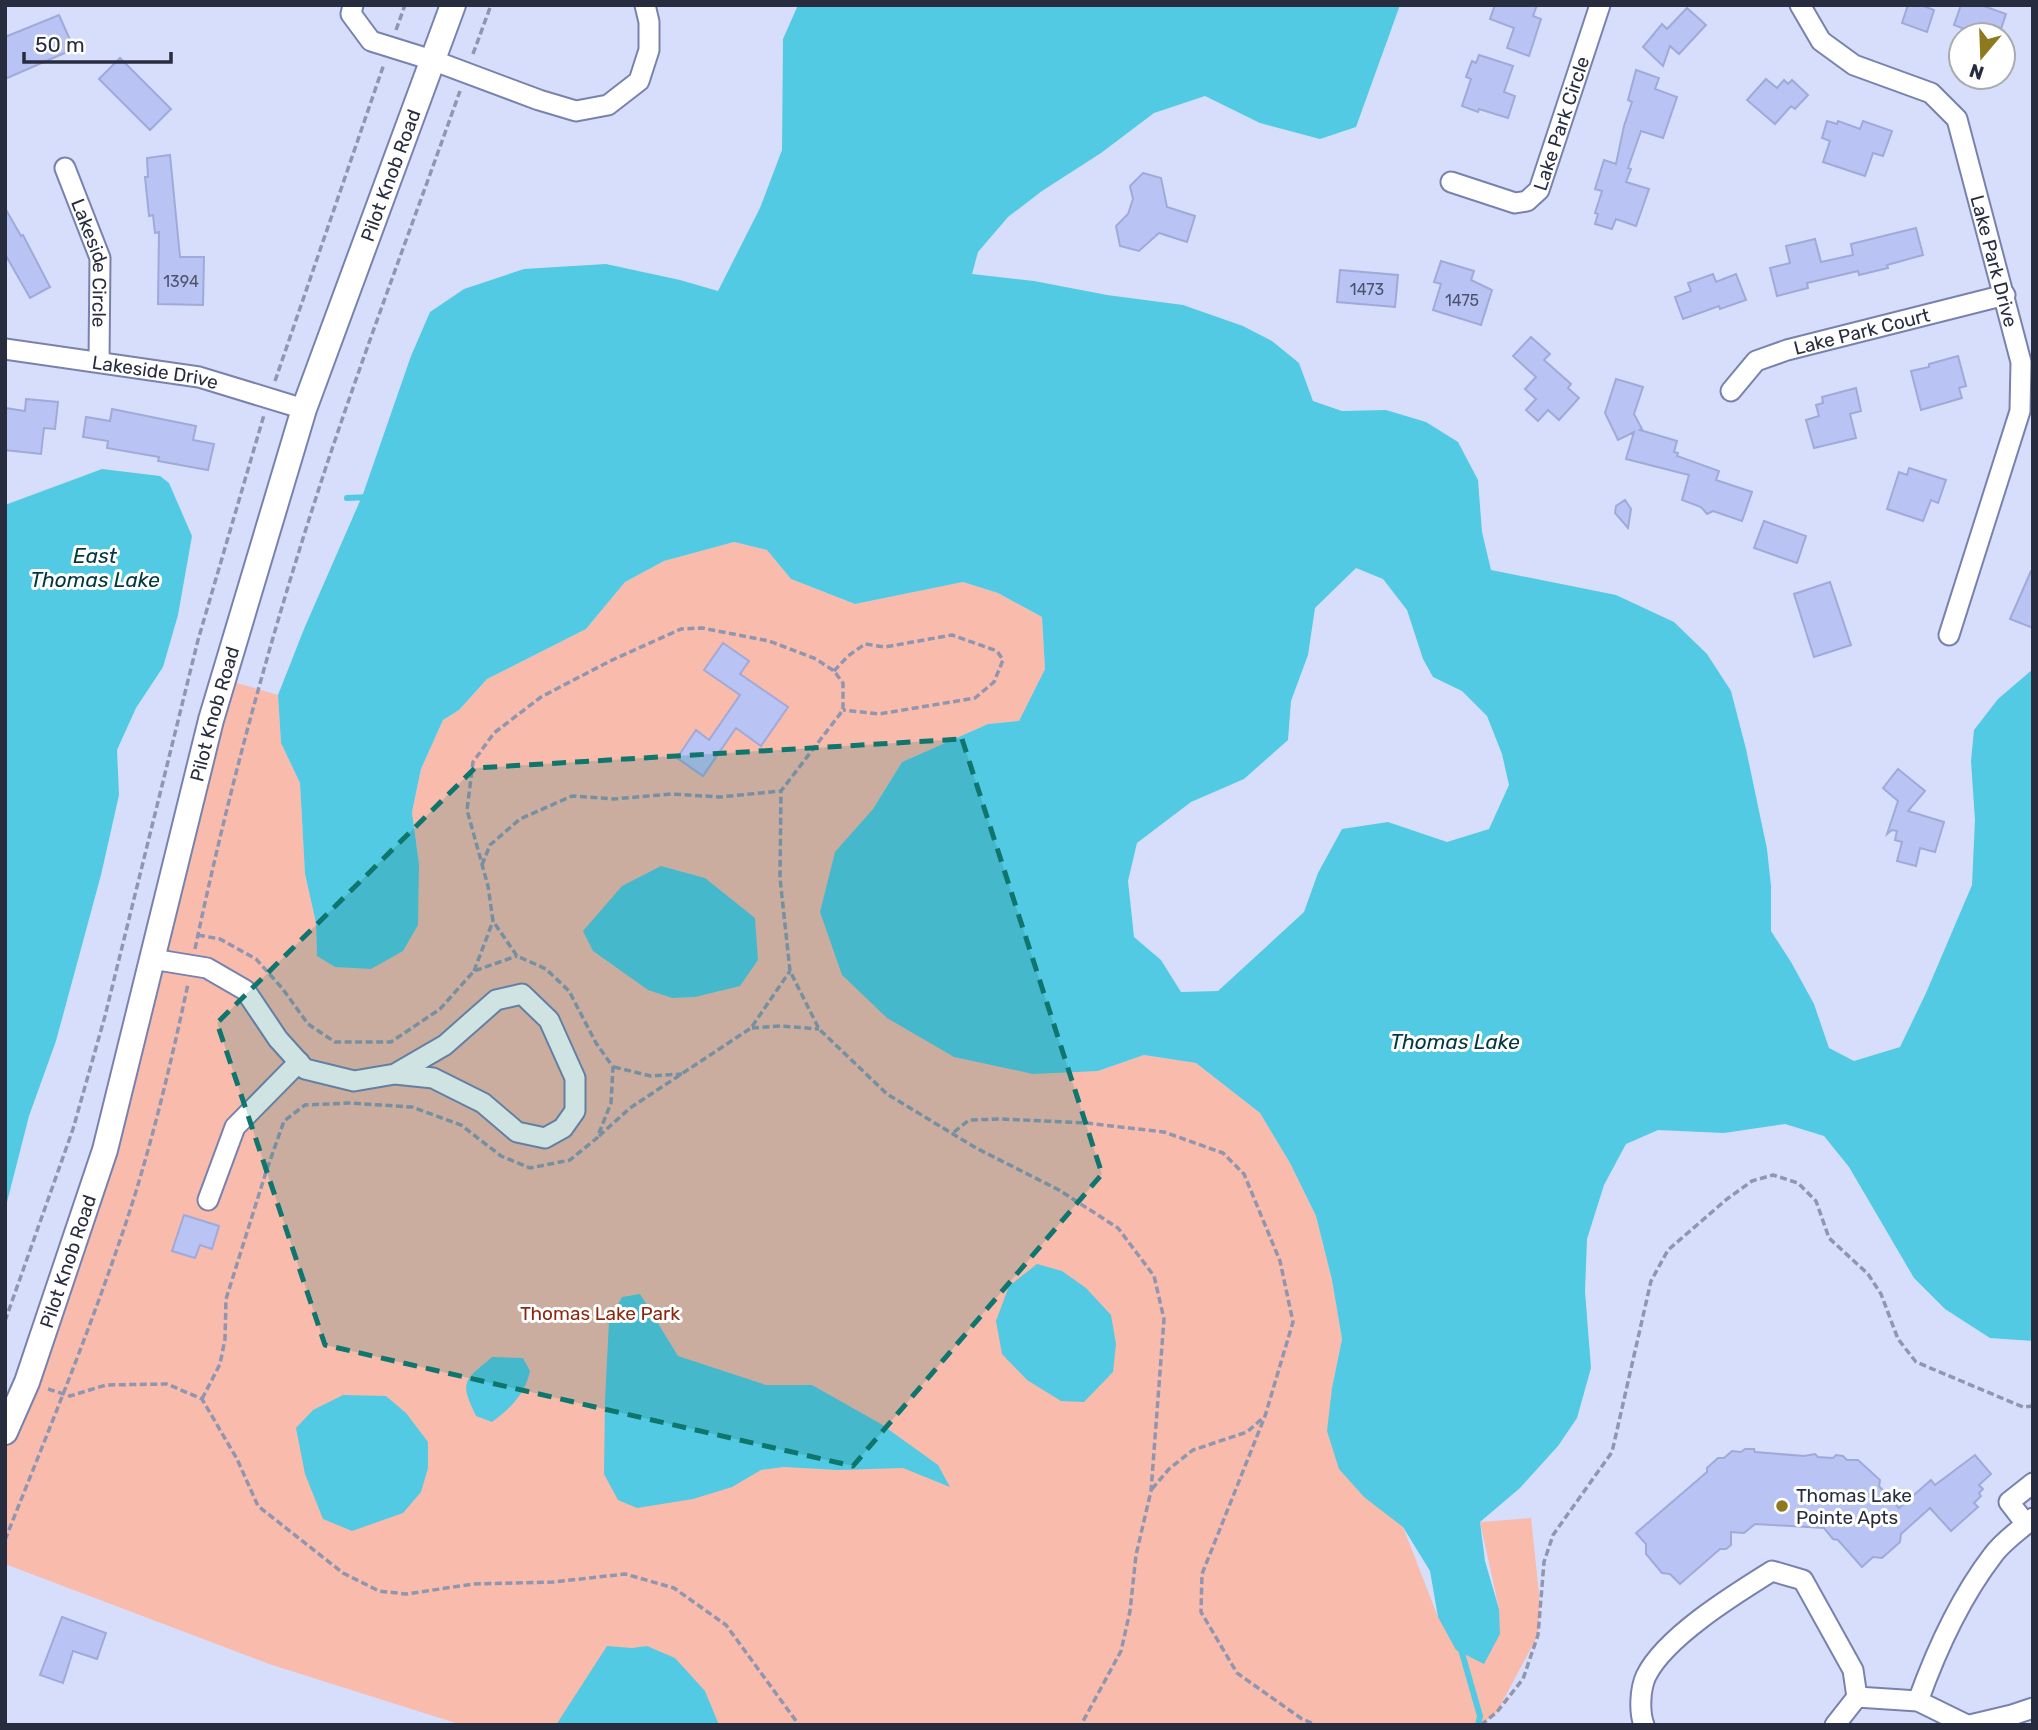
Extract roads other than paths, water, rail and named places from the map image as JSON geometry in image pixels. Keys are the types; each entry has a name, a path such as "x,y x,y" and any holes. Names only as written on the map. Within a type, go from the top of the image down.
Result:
{"main road":[{"name":"Pilot Knob Road","path":"5,1432 27,1382 105,1150 211,720 304,409 453,5"}],"street":[{"path":"353,5 351,14 371,41 576,111 608,105 639,81 649,51 649,22 645,5"},
{"name":"Lake Park Circle","path":"1451,182 1515,203 1527,201 1539,190 1600,5"},
{"name":"Lake Park Drive","path":"1800,5 1821,41 1854,65 1931,93 1956,119 2021,362 2020,411 1949,635"},
{"name":"Lakeside Circle","path":"65,168 100,258 99,361"},
{"name":"Lake Park Court","path":"1731,391 1756,361 1776,353 2005,295"},
{"name":"Lakeside Drive","path":"5,349 199,377 304,409"},
{"path":"152,959 207,968 244,990 278,1039 306,1069 354,1081 395,1074 433,1078 483,1103 517,1132 545,1138 564,1128 575,1111 575,1078 555,1031 549,1020 522,994 496,1000 446,1045 395,1074"},
{"path":"208,1200 235,1127 299,1062"},
{"path":"1918,1701 1948,1630 1973,1584 1994,1553 2029,1521 2009,1502 2033,1483"},
{"path":"1644,1725 1640,1715 1645,1677 1667,1649 1730,1597 1772,1571 1803,1580 1853,1670 1857,1697 1835,1725"},
{"path":"1857,1697 1918,1701 1973,1724 2033,1708"}],"water":[{"name":"Thomas Lake","path":"798,5 1400,5 1356,127 1320,139 1260,123 1205,96 1154,113 1008,217 978,252 972,274 1183,305 1243,326 1272,341 1299,363 1313,401 1342,411 1386,410 1426,422 1458,442 1478,480 1482,532 1491,570 1616,595 1674,622 1707,654 1731,691 1767,849 1771,886 1771,931 1814,1004 1829,1048 1854,1061 1900,1047 1926,993 1972,885 1975,820 1971,761 1974,730 1998,699 2033,669 2033,1341 1990,1338 1945,1309 1914,1278 1849,1167 1824,1136 1785,1124 1724,1133 1658,1130 1626,1144 1604,1185 1587,1239 1585,1291 1591,1368 1577,1418 1558,1446 1520,1488 1480,1522 1485,1561 1499,1609 1500,1634 1484,1664 1456,1650 1438,1617 1430,1571 1403,1527 1364,1497 1339,1469 1327,1431 1342,1339 1332,1280 1316,1216 1290,1163 1260,1113 1196,1063 1144,1055 1098,1071 1033,1074 954,1057 887,1018 842,975 820,912 835,852 873,809 902,762 988,724 1019,721 1045,669 1042,617 998,593 963,582 855,604 791,579 767,550 734,542 664,561 625,582 586,629 487,679 459,710 443,720 421,769 412,812 419,864 418,925 403,951 371,969 335,967 317,956 316,923 305,874 300,783 281,743 278,695 363,494 411,356 430,312 464,289 524,269 606,264 718,291 760,208 782,150 783,39","holes":["1356,568 1383,579 1407,610 1423,659 1433,677 1462,691 1487,716 1502,754 1509,785 1489,829 1447,842 1388,822 1342,829 1318,873 1304,912 1218,991 1181,992 1161,960 1134,937 1128,881 1137,843 1191,802 1244,779 1288,740 1291,701 1308,655 1315,608"]},
{"name":"East Thomas Lake","path":"102,469 160,476 169,483 192,536 178,615 163,667 136,708 117,750 119,795 101,875 56,1041 29,1116 5,1210 5,505"},
{"path":"661,866 705,878 755,918 758,960 740,986 695,997 672,998 648,990 593,951 583,931 622,886"},
{"path":"1037,1264 1062,1271 1086,1288 1111,1315 1116,1344 1113,1372 1084,1402 1061,1401 1027,1380 1002,1354 996,1321 1009,1286"},
{"path":"640,1294 678,1356 766,1385 812,1385 881,1424 938,1465 950,1487 903,1468 838,1470 784,1467 761,1470 732,1487 693,1499 637,1508 618,1500 604,1474 609,1321 622,1297"},
{"path":"492,1357 523,1358 530,1371 525,1387 516,1400 492,1422 476,1416 466,1388 475,1371"},
{"path":"343,1395 386,1396 406,1413 428,1442 428,1468 421,1492 403,1513 352,1531 323,1519 305,1474 296,1428 313,1410"},
{"path":"607,1646 647,1646 675,1658 705,1691 719,1725 556,1725"}],"waterway":[{"path":"347,498 370,497"},
{"path":"1460,1646 1480,1716 1478,1725"}],"place":[{"name":"Thomas Lake Pointe Apts","path":"1782,1506"}],"park label":[{"name":"Thomas Lake Park","path":"600,1313"}]}
